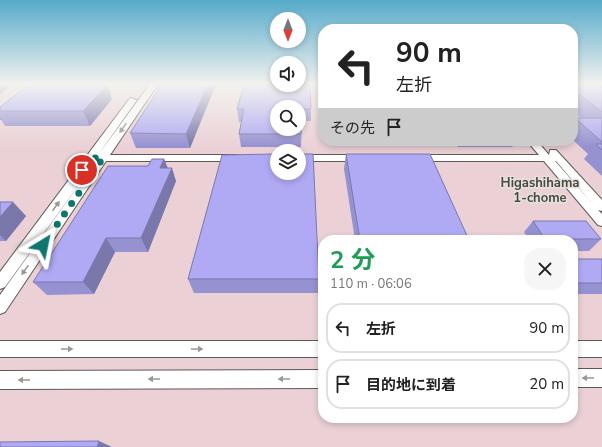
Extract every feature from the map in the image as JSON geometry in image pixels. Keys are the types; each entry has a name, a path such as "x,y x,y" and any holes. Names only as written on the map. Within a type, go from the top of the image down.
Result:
{"street":[{"path":"0,116 14,105"},
{"path":"0,307 131,105"},
{"path":"0,283 138,105"},
{"path":"538,146 602,207"},
{"path":"546,146 552,158 602,222"},
{"path":"97,158 245,158"},
{"path":"306,158 371,158"},
{"path":"403,158 552,158"},
{"path":"0,349 318,349"},
{"path":"578,349 602,349"},
{"path":"578,378 602,378"},
{"path":"0,380 318,379"}],"shaded area":[{"path":"0,105 270,105 270,136 306,136 306,105 318,105 318,146 578,146 578,105 602,105 602,447 0,447"}],"building":[{"path":"3,105 89,105 83,111 0,111 0,107"},
{"path":"148,105 199,105 186,134 130,133"},
{"path":"238,105 270,105 270,134 239,134 244,109 237,109"},
{"path":"306,105 311,105 311,109 306,109"},
{"path":"593,105 602,105 602,112"},
{"path":"578,118 602,118 602,142 578,121"},
{"path":"596,144 602,144 602,150"},
{"path":"270,154 270,180 306,180 306,154 313,154 318,279 188,279 222,155"},
{"path":"346,154 430,154 467,235 359,235"},
{"path":"152,159 164,159 160,168 172,168 141,238 106,238 83,282 33,282 108,166 148,166"},
{"path":"0,202 13,202 0,217"},
{"path":"533,221 586,221 601,239 578,239 578,235 542,235"},
{"path":"578,259 602,259 602,283 578,283"},
{"path":"99,441 97,447 0,447 0,442"}],"district":[{"name":"Higashihama 1-chome","path":"540,190"}],"route":[{"path":"43,245 103,158 91,158 82,170"}]}
